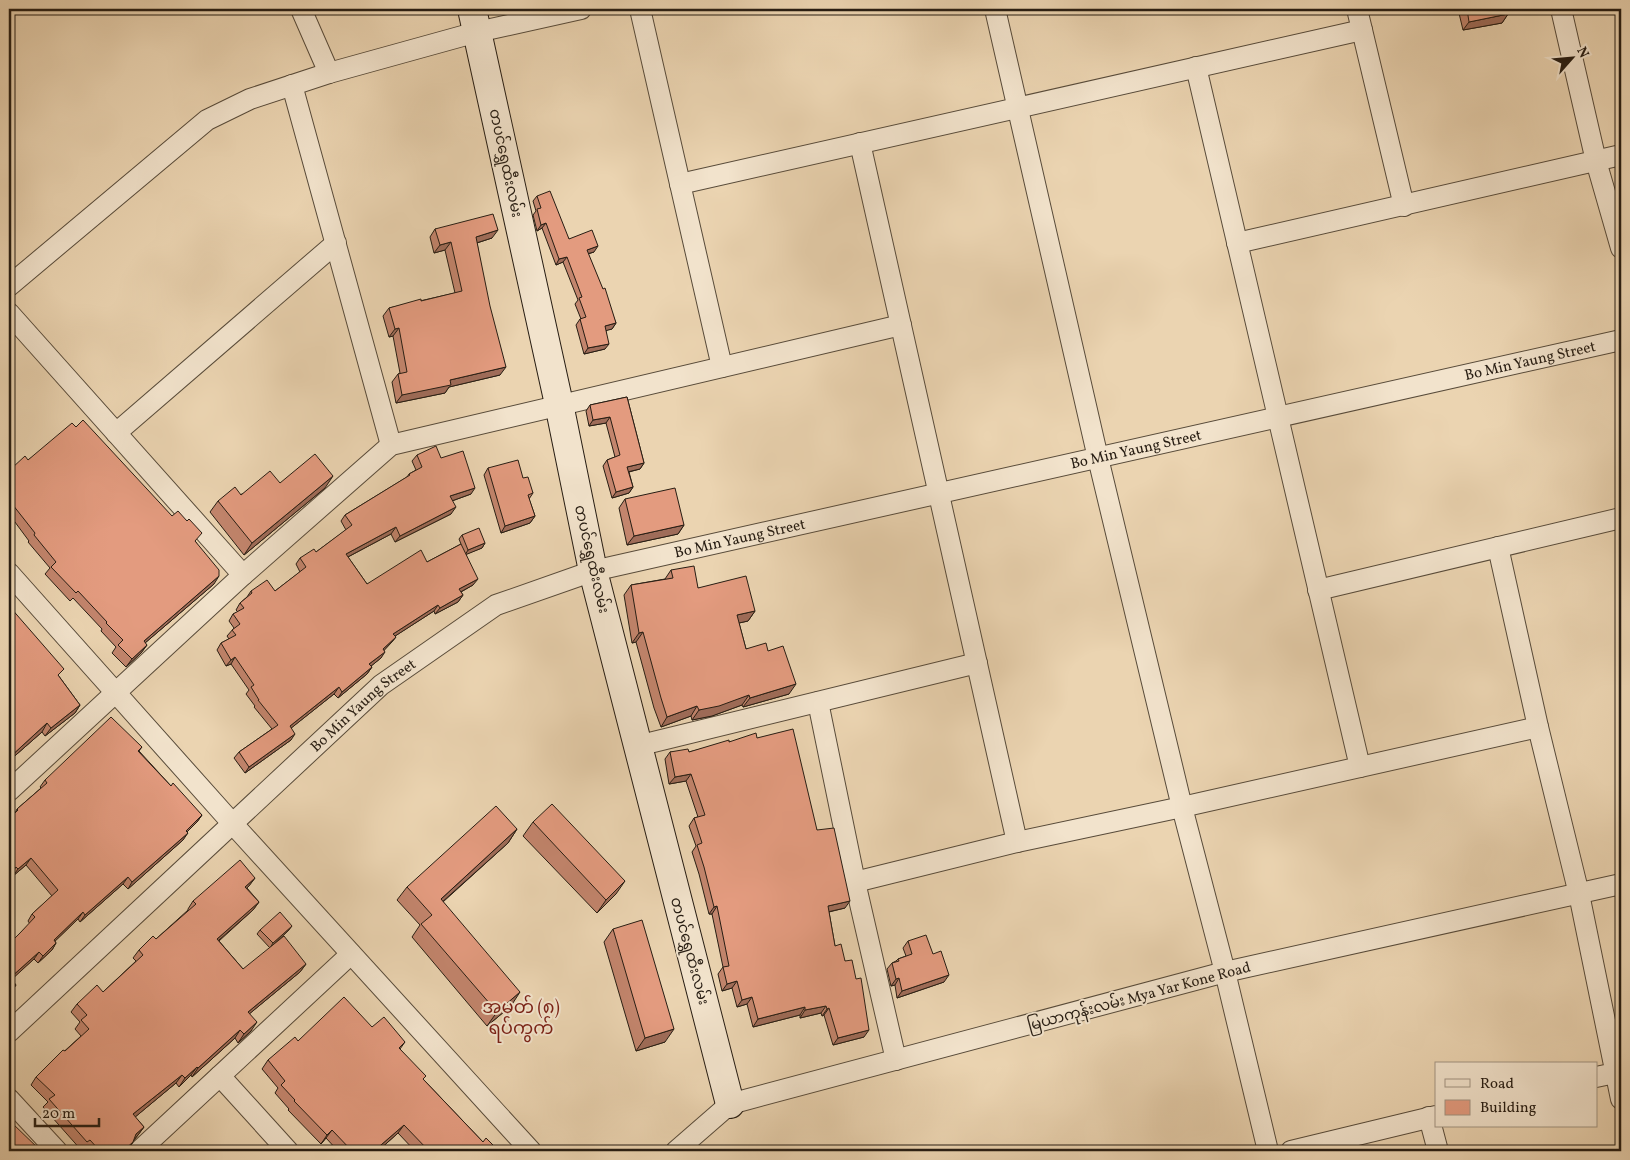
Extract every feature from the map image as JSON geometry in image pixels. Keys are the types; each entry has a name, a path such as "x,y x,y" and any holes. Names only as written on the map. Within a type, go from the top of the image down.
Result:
{"street":[{"path":"301,9 329,73"},
{"path":"9,286 206,120 250,99 329,73 474,20 581,9"},
{"path":"640,9 722,367"},
{"path":"995,9 1098,458 1182,807 1226,972 1268,1151"},
{"path":"1357,9 1404,206"},
{"path":"1561,9 1596,161 1621,248"},
{"name":"တပင်ရွှေထီးလမ်း","path":"474,20 594,570 637,746 730,1104"},
{"path":"680,184 1362,30"},
{"path":"1196,67 1360,766"},
{"path":"292,85 391,445"},
{"path":"860,143 1017,842"},
{"path":"1237,243 1621,155"},
{"path":"116,433 336,243"},
{"path":"9,313 243,574"},
{"path":"9,791 243,574 391,445 901,325"},
{"name":"Bo Min Yaung Street","path":"9,1032 232,823 389,680 496,605 594,570 1621,340"},
{"path":"1318,590 1621,518"},
{"path":"1498,547 1538,727 1579,894 1606,1075 1621,1099"},
{"path":"9,573 232,823 531,1151"},
{"path":"637,746 977,663"},
{"path":"818,702 855,882 896,1060"},
{"path":"855,882 1017,842 1538,727"},
{"name":"မြယာကုန်းလမ်း Mya Yar Kone Road","path":"676,1151 730,1104 1226,972 1621,884"},
{"path":"139,1151 351,954"},
{"path":"220,1076 288,1151"},
{"path":"9,1099 56,1151"},
{"path":"1291,1151 1433,1116 1438,1151"}],"building":[{"path":"1467,9 1507,9 1508,14 1469,22"},
{"path":"550,191 569,239 592,230 598,246 587,250 603,289 605,288 616,323 605,326 609,344 588,348 580,319 586,317 579,298 582,297 567,257 559,259 546,223 541,225 537,209 541,208 537,196"},
{"path":"493,214 498,230 476,237 490,306 506,367 450,380 451,385 402,395 398,374 407,372 399,328 395,329 389,308 421,299 421,301 462,291 451,242 440,245 435,229"},
{"path":"627,397 644,463 627,467 633,487 616,492 607,460 620,455 610,417 593,420 590,405"},
{"path":"83,420 172,516 178,511 187,521 189,519 202,533 195,541 219,570 219,576 144,641 147,645 132,659 118,645 123,640 78,591 76,593 51,567 56,562 9,500 9,464 12,468 25,456 28,460 72,423 76,427"},
{"path":"436,446 441,458 463,451 475,488 450,496 456,507 400,536 396,527 346,554 367,584 421,550 427,562 461,544 478,579 459,589 463,595 440,608 438,605 393,634 396,637 383,649 385,652 369,664 372,667 342,692 339,687 290,726 295,734 249,767 239,752 278,725 258,700 251,687 254,685 235,657 231,660 221,643 236,635 232,630 240,624 233,614 244,608 240,603 252,593 251,591 267,580 275,591 306,567 300,558 314,549 316,552 352,525 345,515 422,467 417,455"},
{"path":"315,454 333,476 252,543 218,501 235,487 241,495 270,471 280,483"},
{"path":"518,460 523,478 528,477 533,493 528,495 535,516 505,526 488,468"},
{"path":"675,488 684,525 634,536 625,499"},
{"path":"479,528 485,543 468,550 462,535"},
{"path":"694,566 698,588 746,576 755,611 737,615 746,649 766,643 768,651 783,646 796,684 750,698 749,695 719,706 699,710 697,706 667,717 643,632 639,633 631,585 673,578 671,570"},
{"path":"9,608 64,669 58,675 80,705 51,728 47,723 9,758"},
{"path":"111,717 142,747 138,751 171,786 173,783 202,815 186,831 188,833 132,882 128,877 85,915 83,912 54,940 56,943 43,956 39,952 10,978 16,985 9,990 9,944 35,917 32,914 58,890 31,858 18,869 16,867 9,873 9,819 17,809 47,783 45,780"},
{"path":"793,729 817,830 834,828 850,901 828,906 835,946 841,944 845,961 852,960 856,979 861,978 869,1030 838,1038 829,1008 827,1009 826,1006 805,1010 805,1007 758,1019 752,997 742,1000 737,981 727,984 723,967 729,966 717,906 714,907 697,845 702,843 694,818 705,815 691,774 675,777 670,752 688,749 689,752 756,733 757,738"},
{"path":"552,804 625,881 606,900 533,822"},
{"path":"496,806 517,829 441,899 520,992 497,1012 421,924 432,915 407,887"},
{"path":"240,860 255,878 245,887 259,902 217,939 243,969 284,936 306,964 248,1012 257,1022 244,1034 240,1030 198,1068 185,1078 182,1075 133,1114 144,1127 136,1134 133,1142 123,1151 100,1151 90,1140 87,1142 49,1099 55,1095 36,1077 63,1050 65,1051 89,1029 81,1020 87,1015 77,1004 97,985 103,992 143,955 139,950 153,936 156,939 196,904 193,901"},
{"path":"280,912 292,926 273,943 260,930"},
{"path":"642,920 674,1029 645,1038 613,929"},
{"path":"926,935 933,954 941,951 949,975 902,991 899,978 896,979 892,963 912,954 908,941"},
{"path":"344,997 372,1027 384,1017 405,1042 399,1048 426,1076 423,1079 483,1142 486,1138 499,1151 429,1151 404,1125 374,1151 352,1151 332,1130 327,1135 281,1085 285,1081 268,1060 295,1037 298,1041"},
{"path":"11,1122 41,1151 9,1151 9,1125"}],"district":[{"name":"အမှတ် (၈) ရပ်ကွက်","path":"521,1017"}]}
